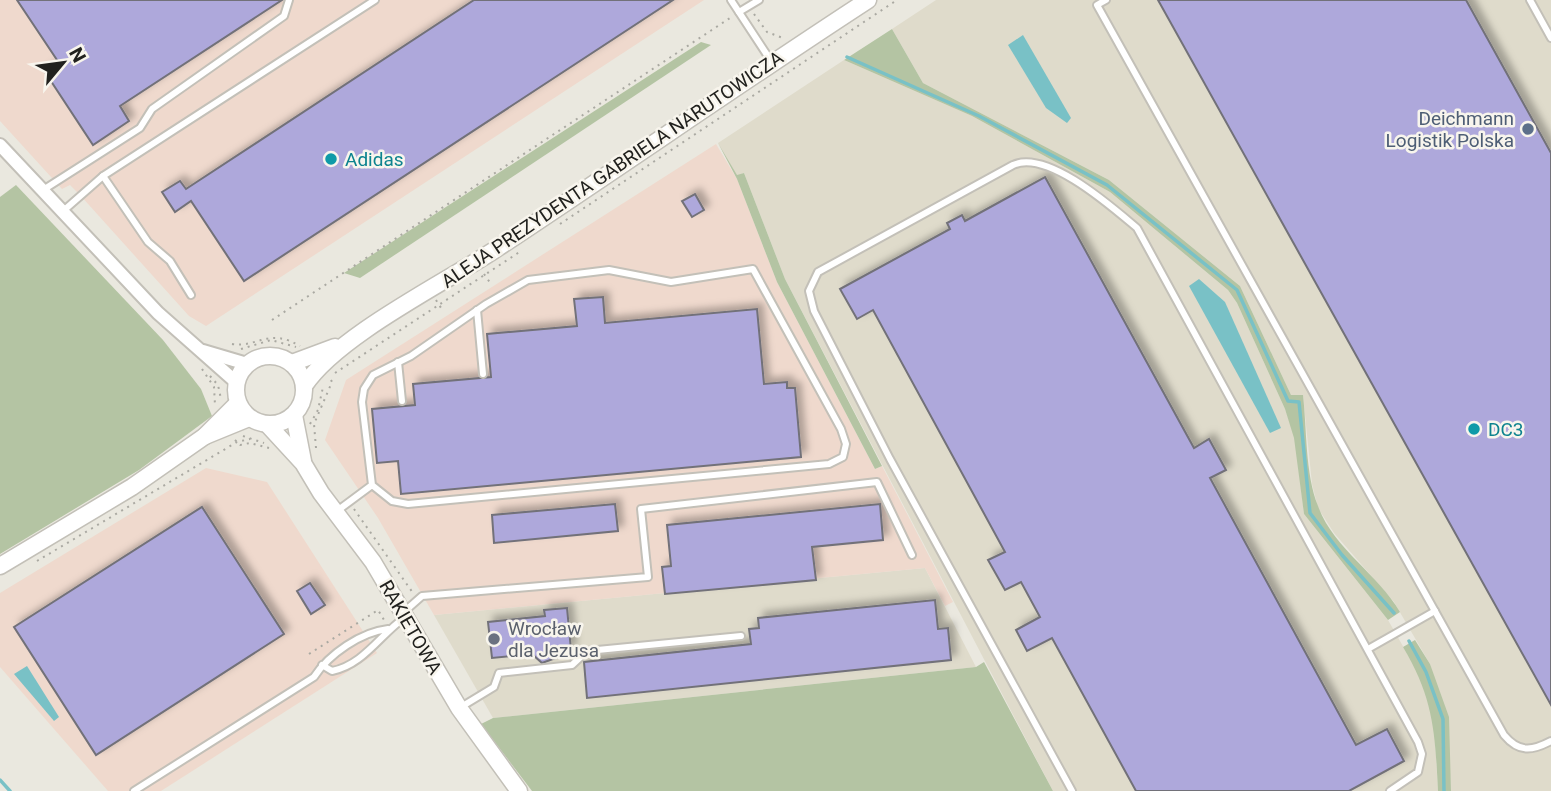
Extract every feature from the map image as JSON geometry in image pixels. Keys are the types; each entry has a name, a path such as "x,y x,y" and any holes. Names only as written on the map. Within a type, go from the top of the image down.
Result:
{"street":[{"name":"ALEJA PREZYDENTA GABRIELA NARUTOWICZA","path":"304,386 322,365 356,337 491,252 868,0"},
{"path":"0,145 158,313 236,382"},
{"name":"ALEJA PREZYDENTA GABRIELA NARUTOWICZA","path":"299,354 356,337"},
{"path":"203,351 255,358 299,354 304,386 302,401 294,415 282,423 268,425 227,408"},
{"path":"205,436 227,408 242,357"},
{"name":"RAKIETOWA","path":"294,415 303,463"},
{"path":"0,566 132,487 205,436 249,418"},
{"name":"RAKIETOWA","path":"268,425 342,507 459,708 519,791"}],"lane":[{"path":"41,191 141,128 152,109 284,16 289,0"},
{"path":"62,212 103,176 374,0"},
{"path":"731,0 772,63"},
{"path":"739,12 759,0"},
{"path":"1106,0 1097,5 1510,742 1516,747 1530,750 1551,741"},
{"path":"1530,0 1551,38"},
{"path":"1072,791 875,431 814,311 809,291 818,272 1013,165 1030,161 1096,194 1137,228 1422,754 1420,769 1413,777 1390,791"},
{"path":"103,176 148,242 170,261 191,295"},
{"path":"753,269 841,429 846,452 839,461 829,464 408,503 392,501 372,485 362,395 373,375 398,362 528,280 610,271 671,282 753,269"},
{"path":"477,310 483,374"},
{"path":"398,362 402,401"},
{"path":"322,665 332,671 339,670 380,643 389,629 422,596 648,577 641,509 877,482 912,555"},
{"path":"342,507 372,485"},
{"path":"1367,649 1435,611"},
{"path":"134,791 314,677 322,665 372,631 389,629"},
{"path":"459,708 494,687 499,673 572,665 587,651 741,636"}],"path":[{"path":"551,230 808,62 897,0"},
{"path":"749,6 767,32 775,37 792,36 808,62"},
{"path":"272,320 739,12"},
{"path":"309,427 318,410 324,383 330,377 529,245"},
{"path":"232,344 277,337 299,354"},
{"path":"242,357 271,340 291,344 299,354"},
{"path":"200,366 227,408"},
{"path":"316,451 314,424 332,382 330,377"},
{"path":"218,385 227,408"},
{"path":"235,430 250,439 274,445"},
{"path":"36,562 237,442 250,439"},
{"path":"237,442 240,445 250,443 275,452"},
{"path":"342,507 417,599"},
{"path":"309,654 379,610 389,629"}],"shaded area":[{"path":"0,0 704,0 206,326 189,316 80,195 70,185 62,189 0,121"},
{"path":"936,0 1551,0 1551,791 1451,791 1449,758 1430,664 1394,602 1334,533 1318,508 1312,484 1303,395 1291,395 1240,286 1109,180 923,83 892,29"},
{"path":"844,60 972,116 1110,192 1228,290 1237,303 1285,409 1295,438 1304,514 1388,620 1420,676 1434,721 1438,791 1053,791 785,279 744,173 737,176 718,143"},
{"path":"716,144 737,179 777,282 875,469 882,466 953,602 945,606 925,568 434,615 378,518 325,440 346,380"},
{"path":"206,468 267,482 377,653 161,791 108,791 0,667 0,593"},
{"path":"925,568 976,667 493,718 434,615"}],"green space":[{"path":"892,29 923,83 1109,180 1240,286 1291,395 1303,395 1311,480 1325,521 1400,612 1388,620 1304,514 1294,438 1285,409 1237,303 1228,290 1110,192 972,116 844,60"},
{"path":"701,42 711,45 360,278 344,273"},
{"path":"718,143 737,175 744,173 785,279 882,466 875,469 777,282 737,179"},
{"path":"16,185 163,340 201,389 212,416 139,470 0,554 0,197"},
{"path":"1415,640 1430,664 1449,717 1451,791 1438,791 1436,751 1427,700 1403,647"},
{"path":"984,662 1053,791 532,791 481,724 493,718 976,667"}],"water":[{"path":"1023,35 1071,118 1067,123 1046,108 1008,45"},
{"path":"1199,279 1225,302 1281,428 1270,433 1189,286"},
{"path":"27,666 59,717 54,721 14,674"}],"building":[{"path":"17,0 282,0 120,106 129,121 93,145 45,72 59,63"},
{"name":"Adidas","path":"474,0 673,0 244,281 191,201 175,212 162,192 180,181 186,189"},
{"name":"DC3","path":"1158,0 1466,0 1551,153 1551,705"},
{"path":"1045,177 1194,448 1209,439 1226,470 1210,478 1356,745 1387,729 1404,761 1349,791 1136,791 1052,638 1027,651 1016,630 1040,617 1021,582 1005,590 988,560 1005,552 873,310 857,319 840,289 950,229 947,223 962,215 965,221"},
{"path":"695,194 704,210 692,217 682,201"},
{"path":"603,297 605,323 757,309 764,384 787,382 787,388 795,388 801,457 401,494 398,461 377,463 372,409 415,405 413,384 491,377 487,334 577,326 574,299"},
{"path":"615,504 618,531 494,543 492,515"},
{"path":"880,504 883,540 812,547 816,580 665,594 662,567 671,566 667,525"},
{"path":"202,507 284,634 96,755 14,627"},
{"path":"310,583 325,605 311,614 297,591"},
{"path":"935,600 938,629 948,628 951,660 587,698 584,662 751,644 749,629 759,628 758,618"},
{"path":"567,608 571,650 561,651 561,656 542,663 532,654 492,658 488,622 545,616 544,610"}],"waterway":[{"path":"847,57 979,116 1107,185 1237,290 1288,401 1299,402 1310,513 1342,555 1394,613"},
{"path":"1409,641 1426,672 1443,719 1444,791"},
{"path":"0,780 10,791"}],"place":[{"name":"Deichmann Logistik Polska","path":"1528,129"},
{"name":"Adidas","path":"331,159"},
{"name":"DC3","path":"1474,429"},
{"name":"Wrocław dla Jezusa","path":"494,639"}]}
